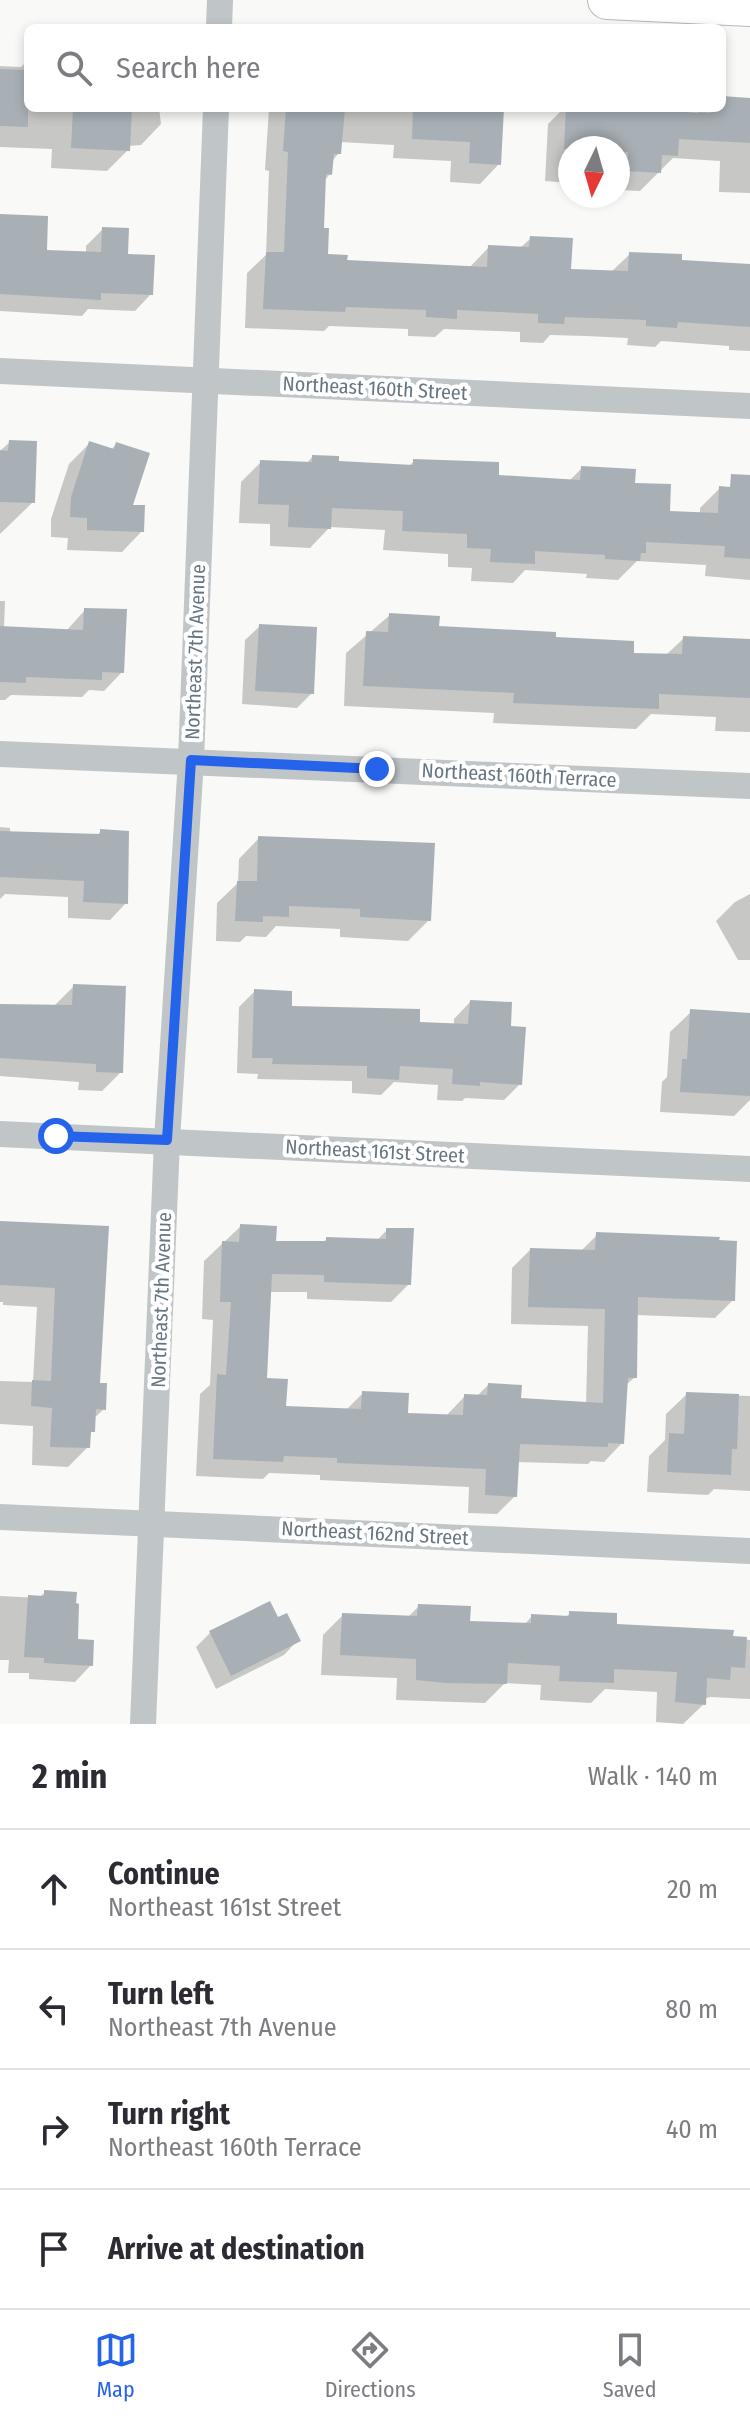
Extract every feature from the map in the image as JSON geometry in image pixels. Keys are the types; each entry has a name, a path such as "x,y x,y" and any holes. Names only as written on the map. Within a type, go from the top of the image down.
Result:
{"street":[{"path":"219,24 220,0"},
{"path":"607,0 750,7"},
{"name":"Northeast 7th Avenue","path":"143,1724 167,1140 191,760 216,112"},
{"name":"Northeast 160th Street","path":"0,371 750,406"},
{"name":"Northeast 160th Terrace","path":"0,754 750,786"},
{"name":"Northeast 161st Street","path":"0,1134 750,1169"},
{"name":"Northeast 162nd Street","path":"0,1517 750,1551"}],"building":[{"path":"0,69 24,70 24,112 28,112 28,127 0,126"},
{"path":"726,96 750,98 750,143 679,139 678,156 662,155 661,173 630,171 630,136 565,136 566,112 726,112"},
{"path":"73,112 132,112 130,151 71,148"},
{"path":"286,112 345,112 341,154 334,154 332,175 326,174 324,228 329,228 328,254 348,255 347,260 487,267 488,245 529,247 530,236 573,238 571,269 628,271 629,252 682,254 682,260 750,264 750,327 678,322 677,328 646,326 646,320 565,317 564,324 538,323 538,314 457,310 457,319 426,317 426,310 346,307 345,312 263,309 266,252 284,252 288,152 283,151"},
{"path":"413,112 504,112 501,165 469,163 470,142 412,139"},
{"path":"0,214 48,216 47,250 101,252 102,227 129,228 128,254 155,255 153,295 101,293 101,300 0,294"},
{"path":"9,440 37,441 35,503 0,502 0,450 8,451"},
{"path":"89,441 114,449 116,442 150,453 133,505 145,505 144,532 87,530 87,518 70,517 71,497"},
{"path":"312,455 339,456 339,461 413,465 413,459 499,462 499,475 580,480 581,466 636,469 635,483 671,484 670,511 718,513 719,486 730,487 731,474 750,475 750,559 724,557 725,546 646,542 646,553 641,553 640,561 605,559 605,555 535,551 535,564 490,562 491,549 467,548 467,534 402,531 403,511 332,508 331,529 288,527 289,505 258,504 260,460 312,462"},
{"path":"84,608 127,609 124,673 102,672 102,680 26,677 26,683 0,682 0,626 83,630"},
{"path":"389,613 440,616 439,626 556,632 556,637 634,641 634,653 682,654 683,636 750,639 750,698 659,694 659,709 513,703 514,693 363,686 366,631 388,632"},
{"path":"259,624 317,627 314,694 255,691"},
{"path":"100,829 129,831 128,904 83,902 84,881 0,877 0,831 100,834"},
{"path":"258,836 435,843 431,921 360,917 360,909 289,906 289,917 263,916 263,922 235,921 237,881 257,881"},
{"path":"73,984 126,986 123,1073 96,1072 96,1064 0,1058 0,1004 72,1005"},
{"path":"254,989 292,991 292,1006 420,1009 420,1022 468,1024 470,1000 512,1002 511,1026 526,1027 522,1085 452,1084 453,1069 400,1066 399,1080 367,1078 367,1066 272,1064 273,1058 252,1058"},
{"path":"690,1009 750,1013 750,1096 680,1092 682,1059 687,1059"},
{"path":"0,1221 109,1226 100,1383 107,1383 106,1410 96,1409 95,1432 91,1432 90,1448 50,1447 52,1408 31,1406 32,1380 51,1381 55,1288 0,1285"},
{"path":"240,1224 277,1226 276,1241 326,1241 326,1237 386,1239 386,1228 414,1228 411,1285 324,1282 324,1275 272,1274 267,1378 288,1379 286,1406 361,1409 362,1391 409,1393 408,1413 463,1415 464,1394 487,1395 488,1383 522,1385 521,1398 603,1403 605,1309 528,1307 530,1248 595,1250 596,1232 720,1237 719,1240 737,1241 735,1301 638,1297 637,1378 628,1378 624,1444 608,1443 608,1447 520,1444 517,1497 485,1495 486,1469 337,1463 337,1458 284,1456 283,1462 213,1459 217,1374 226,1375 231,1302 220,1302 222,1241 239,1242"},
{"path":"686,1392 739,1394 737,1449 732,1449 731,1475 667,1472 669,1433 684,1434"},
{"path":"44,1590 77,1592 78,1639 94,1640 93,1666 44,1663 44,1658 24,1657 28,1595 44,1596"},
{"path":"270,1601 278,1617 287,1613 301,1641 231,1676 209,1631"},
{"path":"418,1604 471,1606 470,1621 531,1623 531,1614 569,1616 569,1611 617,1613 617,1624 734,1630 733,1636 747,1637 745,1668 731,1667 730,1680 707,1678 706,1705 675,1702 677,1672 614,1669 614,1683 559,1681 560,1666 508,1663 507,1684 445,1683 416,1680 416,1659 340,1655 342,1613 417,1616"}],"route":[{"path":"56,1136 167,1140 191,760 377,769"}]}
